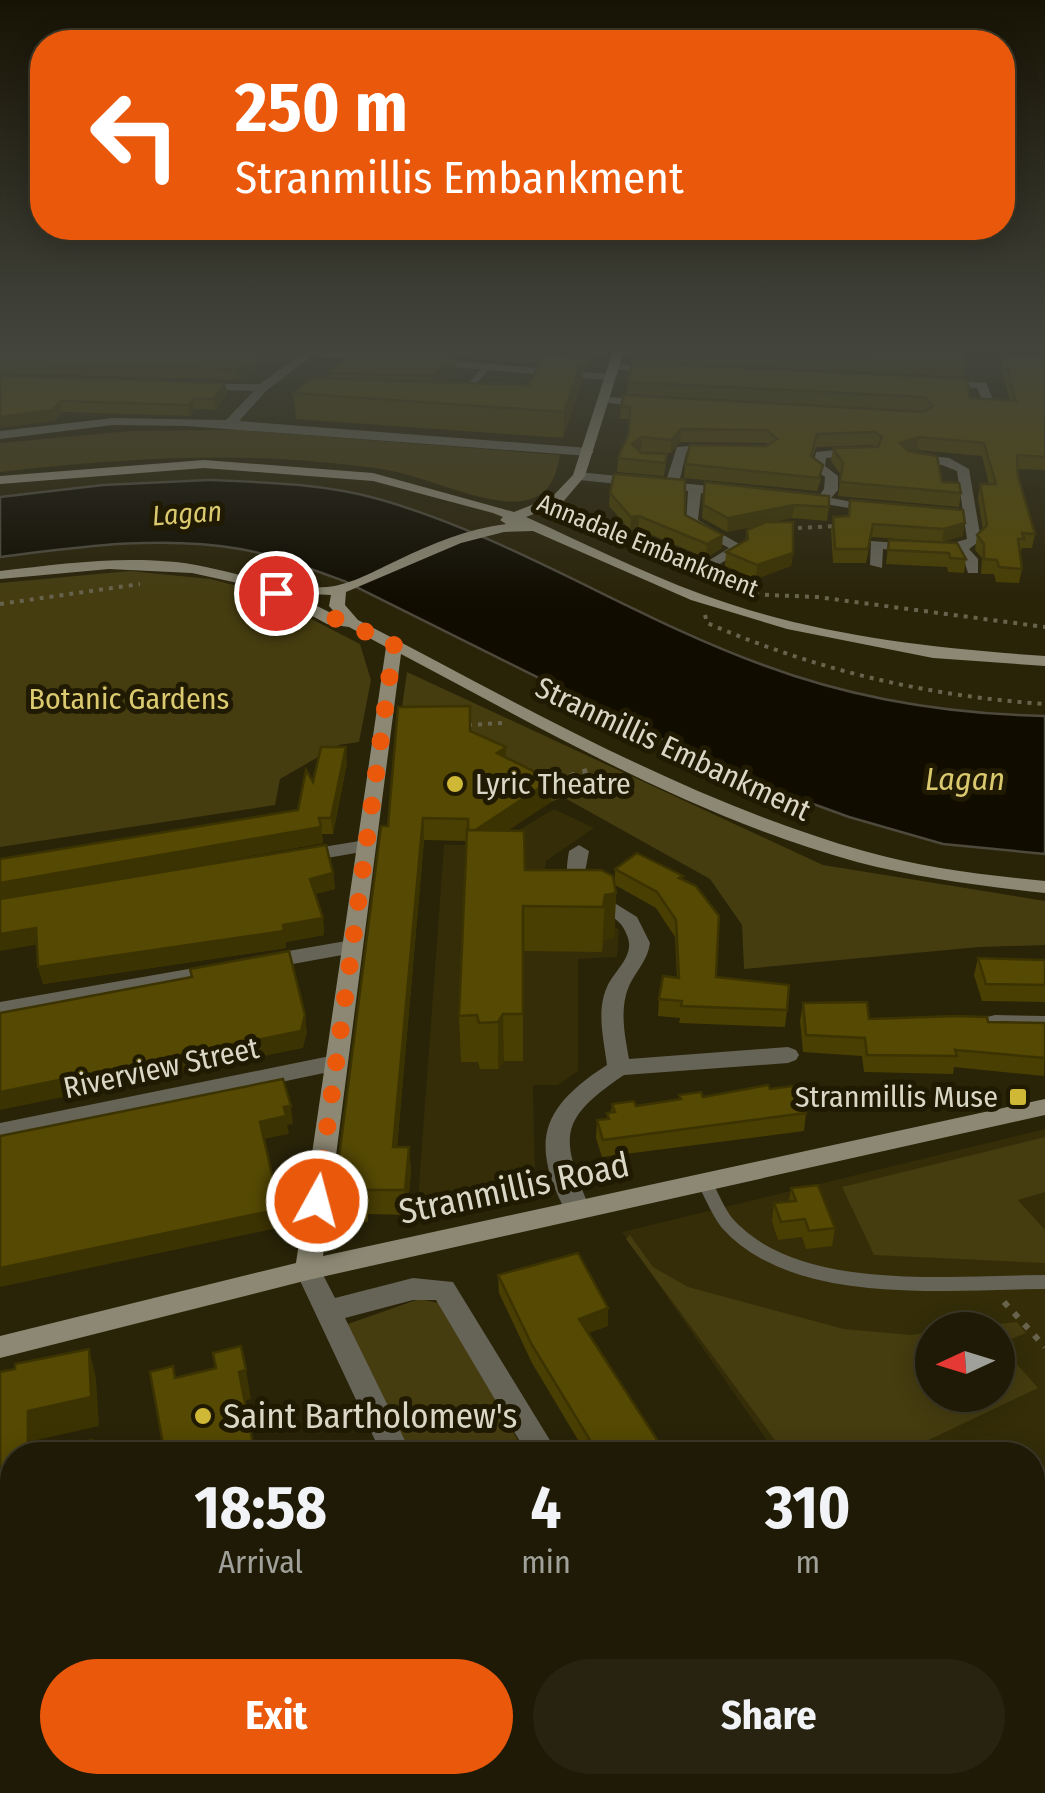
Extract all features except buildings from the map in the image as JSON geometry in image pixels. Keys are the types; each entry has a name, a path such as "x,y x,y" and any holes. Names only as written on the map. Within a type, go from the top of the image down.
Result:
{"street":[{"path":"366,435 588,452"},
{"path":"353,623 336,606 343,588 557,500 579,476 593,435"},
{"path":"664,445 731,449"},
{"path":"672,484 682,450 696,447"},
{"path":"822,500 832,482 832,476 819,468 822,453 872,453"},
{"path":"907,458 960,466 974,540 959,548"},
{"path":"659,459 677,460"},
{"name":"Annadale Embankment","path":"0,480 146,466 260,466 407,483 514,517 696,597 792,626 932,653 1044,660"},
{"path":"579,476 754,494"},
{"path":"695,488 691,522 737,544 738,552 713,564"},
{"path":"787,496 884,510"},
{"path":"487,531 540,530 538,515 544,505"},
{"path":"838,505 838,526"},
{"path":"486,509 487,531"},
{"path":"952,515 970,516"},
{"path":"729,540 752,531"},
{"path":"877,565 876,539 959,548 972,559 973,570"},
{"name":"Stranmillis Embankment","path":"0,575 152,565 210,570 266,585 343,588"},
{"name":"Stranmillis Embankment","path":"266,585 332,621 353,623 623,761 810,843 946,876 1045,887"},
{"path":"392,1442 308,1270 394,644"},
{"path":"289,859 366,846"},
{"path":"578,851 574,884 578,892 626,920 638,934 637,958 624,974 612,1011 619,1068"},
{"path":"0,1010 352,946"},
{"path":"996,1022 1045,1023"},
{"path":"577,1210 559,1164 556,1138 560,1116 572,1100 619,1068 788,1055"},
{"name":"Riverview Street","path":"0,1132 335,1063"},
{"name":"Stranmillis Road","path":"0,1347 308,1270 1045,1107"},
{"path":"329,1311 414,1290 444,1290 536,1442"}],"lane":[{"path":"705,1183 728,1225 755,1248 796,1268 898,1282 1045,1282"}],"path":[{"path":"798,528 838,526"},
{"path":"0,604 124,590 155,579"},
{"path":"734,594 817,597 1045,627"},
{"path":"705,612 706,623 839,674 928,694 1045,704"},
{"path":"538,785 600,767"},
{"path":"986,1281 1045,1347"}],"shaded area":[{"path":"554,809 594,828 546,861 542,895 600,913 619,930 617,957 578,959 578,1071 558,1085 533,1085 535,1173 498,1194 417,1213 444,845 494,845"},
{"path":"1045,1129 1045,1442 768,1442 622,1232"}],"green space":[{"path":"91,435 298,435 560,455 554,477 541,494 512,502 387,470 279,459 159,459 0,472 0,443"},
{"name":"Botanic Gardens","path":"130,571 210,579 257,591 360,644 371,680 359,742 339,745 280,779 275,805 0,847 0,583"},
{"path":"407,672 823,865 1045,901 1045,945 979,947 744,969 742,925 710,879 563,797 551,802 399,728"},
{"path":"1045,1137 1045,1192 1018,1200 1045,1230 1045,1263 874,1255 842,1187"},
{"path":"630,1235 653,1267 688,1287 844,1329 915,1334 915,1412 987,1412 924,1442 776,1442 626,1239"},
{"path":"419,1299 439,1303 519,1442 404,1442 345,1325"},
{"path":"1015,1322 1017,1322 1026,1333 1015,1337"},
{"path":"1015,1362 1038,1388 1015,1399"}],"water":[{"name":"Lagan","path":"209,480 340,490 432,516 715,646 832,687 937,708 1045,716 1045,854 943,844 849,817 736,776 344,581 280,559 240,549 180,543 90,546 0,557 0,497 103,485"}],"place":[{"name":"Lyric Theatre","path":"455,784"},
{"name":"Stranmillis Muse","path":"1018,1097"},
{"name":"Saint Bartholomew's","path":"203,1416"}],"route":[{"path":"276,593 332,621 353,623 394,644 317,1201"}]}
